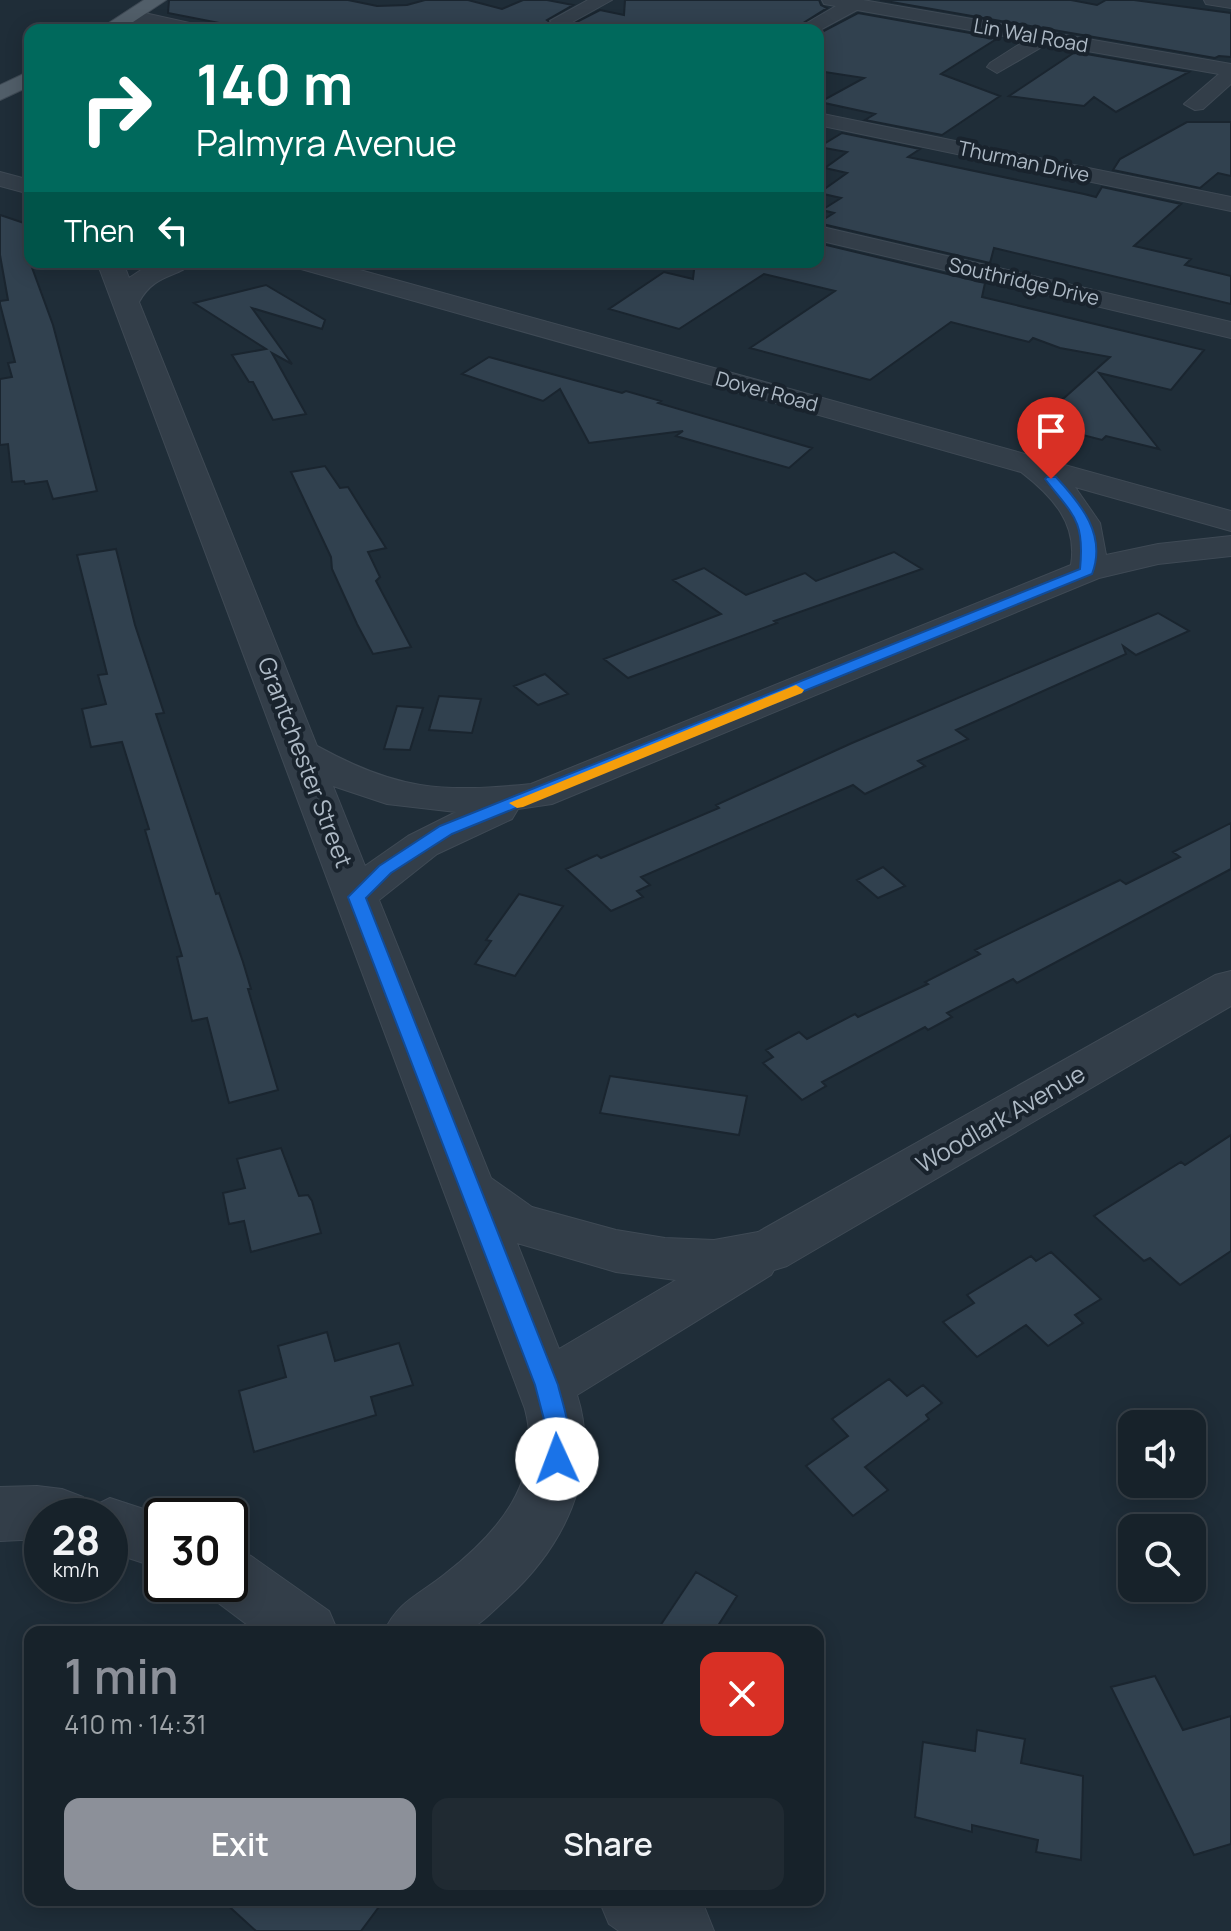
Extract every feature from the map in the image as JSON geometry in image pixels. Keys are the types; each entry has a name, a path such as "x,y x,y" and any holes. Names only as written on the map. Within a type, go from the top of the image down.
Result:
{"main road":[{"path":"118,24 157,0"},
{"path":"0,94 24,80"}],"street":[{"path":"560,21 603,0"},
{"name":"Lin Wal Road","path":"831,0 1231,72"},
{"path":"1213,0 1231,2"},
{"path":"817,24 855,4"},
{"path":"946,20 970,7"},
{"path":"131,16 168,24"},
{"path":"997,67 1044,37"},
{"path":"1195,104 1231,72"},
{"name":"Thurman Drive","path":"824,120 1231,204"},
{"path":"0,179 24,185"},
{"name":"Southridge Drive","path":"824,234 1231,330"},
{"name":"Grantchester Street","path":"163,268 138,281 118,281 304,754 356,897 546,1385 558,1431 557,1459 550,1491 534,1526 502,1564 457,1603 424,1626"},
{"name":"Dover Road","path":"325,268 1231,521"},
{"path":"1030,464 1064,492 1084,521 1090,542 1087,571"},
{"path":"356,897 385,869 446,830 1087,571 1120,559 1231,546"},
{"path":"304,754 344,779 386,793 464,801 538,795"},
{"name":"Woodlark Avenue","path":"546,1385 769,1251 1231,986"},
{"name":"Woodlark Avenue","path":"470,1190 516,1223 616,1251 665,1259 714,1261 769,1251"},
{"path":"0,1514 24,1513"},
{"path":"248,1589 299,1626"},
{"path":"642,1906 679,1931"}],"building":[{"path":"169,0 348,0 377,6 407,5 425,0 468,0 502,9 523,0 573,5 547,20 553,24 224,24 168,13"},
{"path":"625,0 819,0 827,8 802,24 573,24 600,10 624,15"},
{"path":"880,0 1071,0 1097,5 1106,0 1134,0 1231,13 1231,57 1215,58"},
{"path":"858,13 998,38 941,74 1000,96 942,135 865,120 875,114 824,103 824,100 864,78 824,72 824,31"},
{"path":"1075,52 1189,72 1116,112 1094,97 1084,106 1009,96"},
{"path":"1187,122 1231,122 1231,176 1218,173 1200,188 1113,170 1120,159"},
{"path":"842,133 920,149 908,157 1096,197 1102,187 1181,204 1134,246 1191,259 1185,265 1231,276 1231,304 994,248 990,263 824,224 824,219 834,213 824,209 841,198 824,194 824,189 847,173 825,168 847,152 824,148 824,144"},
{"path":"0,215 24,223 24,268 32,268 53,325 97,491 53,499 47,481 12,482 8,444 0,445 0,379 12,377 8,363 15,362 0,304 0,301 8,300 0,255"},
{"path":"824,244 985,283 982,297 1204,350 1171,390 1099,373 1159,449 1106,436 1102,440 1036,423 1110,357 1060,348 1033,338 1029,342 951,322 870,380 750,348 835,291 764,274 679,329 609,309 664,272 693,279 694,268 824,268"},
{"path":"266,285 325,320 322,329 252,308 292,364 272,353 306,414 273,420 253,382 249,382 232,355 266,349 194,303"},
{"path":"489,357 622,393 626,391 812,448 789,468 676,436 683,431 589,443 560,389 543,401 462,374"},
{"path":"325,466 340,488 348,487 386,548 368,552 380,577 376,581 411,647 373,654 357,624 332,569 331,557 291,472"},
{"path":"116,549 135,625 164,713 156,714 216,894 219,893 243,962 278,1090 229,1103 207,1018 192,1021 177,957 182,956 145,830 149,829 122,742 91,747 82,709 106,704 98,675 107,674 77,555"},
{"path":"894,552 922,569 774,621 777,623 628,678 604,659 721,614 673,580 704,568 746,595 805,573 816,581"},
{"path":"1158,613 1189,631 1136,655 1123,646 1126,654 956,730 968,739 918,761 925,766 865,794 853,785 641,877 650,885 637,891 643,897 611,911 566,869 597,855 601,858 719,808 716,805 852,743"},
{"path":"545,674 568,694 538,705 514,686"},
{"path":"439,696 481,699 472,733 429,730"},
{"path":"397,706 423,708 410,750 384,749"},
{"path":"1231,823 1231,869 1017,983 1013,979 947,1013 952,1017 928,1030 925,1027 822,1082 826,1086 802,1100 763,1063 773,1057 766,1050 799,1032 807,1039 855,1014 858,1017 928,984 925,982 980,954 975,950 1120,880 1126,884 1180,857 1173,852"},
{"path":"883,867 905,886 878,898 857,880"},
{"path":"519,894 563,906 515,976 475,964 491,941 486,940"},
{"path":"610,1076 747,1096 739,1135 600,1113"},
{"path":"1231,1135 1231,1251 1180,1285 1150,1258 1144,1261 1094,1216 1181,1162 1185,1165"},
{"path":"281,1148 299,1196 308,1195 312,1201 321,1233 251,1252 244,1221 229,1224 223,1193 245,1188 237,1159"},
{"path":"1051,1252 1101,1299 1075,1315 1083,1323 1048,1346 1026,1325 977,1357 943,1322 974,1303 967,1295 1031,1256 1036,1261"},
{"path":"327,1332 335,1361 399,1343 413,1385 371,1397 376,1415 254,1452 239,1391 286,1377 278,1346"},
{"path":"889,1379 907,1396 923,1385 942,1403 926,1415 929,1419 865,1467 888,1490 853,1516 806,1466 848,1436 832,1419"},
{"path":"696,1572 737,1596 718,1626 660,1626"},
{"path":"1155,1676 1183,1730 1231,1716 1231,1844 1194,1855 1111,1687"},
{"path":"977,1730 1025,1739 1021,1763 1083,1776 1081,1860 1036,1852 1038,1840 972,1825 972,1832 915,1817 923,1742 975,1751"},
{"path":"229,1906 380,1906 361,1931 256,1931"}],"slow traffic":[{"path":"517,803 796,690"}],"route":[{"path":"557,1459 558,1431 546,1385 356,897 385,869 446,830 1087,571 1090,542 1084,521 1051,479"}]}
